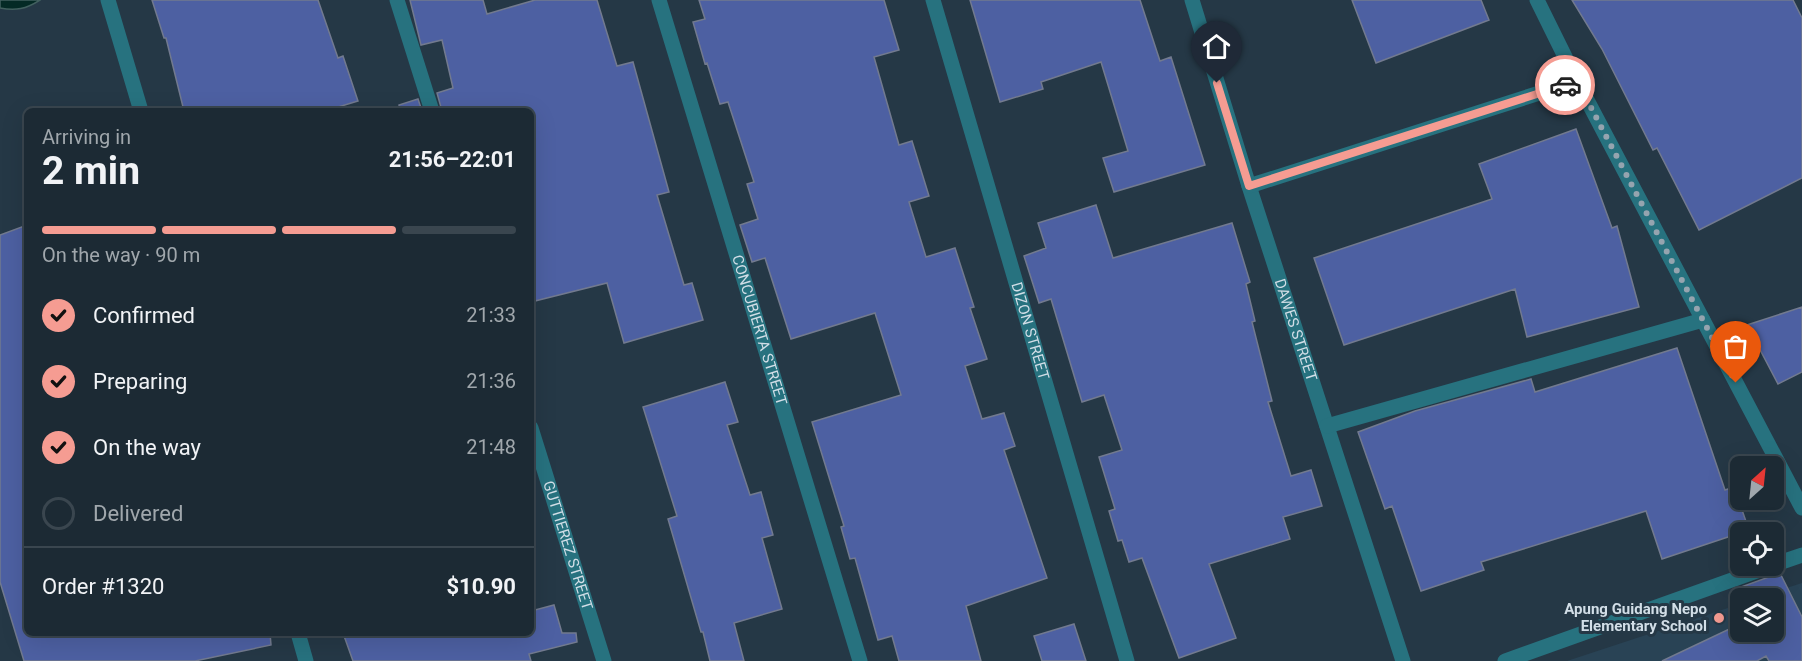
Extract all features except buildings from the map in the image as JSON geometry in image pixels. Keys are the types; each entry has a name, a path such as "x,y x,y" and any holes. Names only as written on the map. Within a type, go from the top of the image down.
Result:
{"street":[{"path":"108,0 140,108"},
{"path":"397,0 431,108"},
{"name":"CONCUBIERTA STREET","path":"659,0 860,661"},
{"name":"DIZON STREET","path":"933,0 1127,661"},
{"name":"DAWES STREET","path":"1192,0 1249,186 1403,661"},
{"path":"1537,0 1577,81 1802,508"},
{"path":"1249,186 1577,81"},
{"path":"1327,426 1703,320"},
{"name":"GUTTIEREZ STREET","path":"534,439 604,661"},
{"path":"1784,561 1802,555"},
{"path":"1505,661 1741,576"},
{"path":"299,636 306,661"}],"shaded area":[{"path":"0,0 40,0 25,7 11,9 0,8"},
{"name":"Apung Guidang Nepo Elementary School","path":"1802,583 1802,661 1567,661 1730,607 1730,642 1784,642 1784,589"}],"way so far":[{"path":"1565,85 1577,81 1736,383"}],"place":[{"name":"Apung Guidang Nepo Elementary School","path":"1719,618"}],"route":[{"path":"1217,83 1249,186 1565,85"}]}
